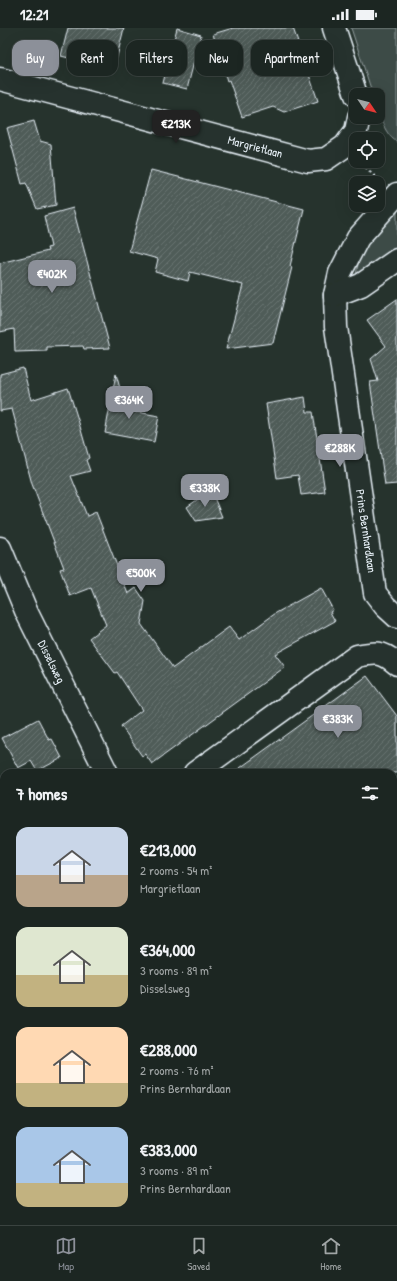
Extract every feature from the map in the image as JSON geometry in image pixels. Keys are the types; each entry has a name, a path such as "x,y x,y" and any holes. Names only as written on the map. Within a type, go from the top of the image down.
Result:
{"street":[{"path":"334,28 354,88"},
{"name":"Margrietlaan","path":"0,79 308,161 326,159 345,146 356,131 358,124"},
{"name":"Prins Bernhardlaan","path":"397,194 358,238 340,273 335,295 336,327 375,593 385,606 397,617"},
{"path":"335,295 361,285 397,260"},
{"name":"Disselsweg","path":"0,548 27,613 105,769"},
{"path":"201,769 357,656 374,653 390,659"}],"green space":[{"path":"351,28 397,28 397,142 388,133 383,124 385,124 385,88 371,88"},
{"path":"397,209 397,252 363,276 356,275 359,259 368,242"}],"building":[{"path":"68,28 124,28 118,53 118,40 67,40 67,57 61,56"},
{"path":"177,28 201,35 200,40 195,40 195,58 187,89 163,83 165,76 187,76 187,40 174,40"},
{"path":"233,28 293,28 297,40 251,40 251,76 309,76 318,101 284,112 273,107 242,117 229,80 227,81 226,76 243,76 243,40 215,40 213,34"},
{"path":"34,121 40,141 51,144 56,205 37,209 26,183 22,184 7,128"},
{"path":"151,170 304,209 290,266 292,267 273,343 226,349 243,285 190,272 188,281 155,272 158,259 129,251"},
{"path":"73,208 110,348 84,349 83,346 47,347 47,351 15,352 14,329 0,332 0,263 48,251 47,248 51,247 44,216"},
{"path":"397,299 397,484 385,485 370,382 378,381 371,359 386,346 367,320"},
{"path":"23,368 31,400 68,388 89,458 86,460 90,471 71,476 87,516 96,512 128,594 136,588 145,601 141,624 173,668 229,627 239,640 276,613 321,588 333,610 330,612 335,621 275,654 285,667 152,764 145,754 142,756 121,726 142,710 117,672 115,673 89,638 106,625 91,588 70,596 60,569 64,568 32,484 12,409 0,411 0,374"},
{"path":"116,374 126,410 159,416 154,442 105,433"},
{"path":"305,397 307,412 313,412 325,492 301,495 298,475 277,478 266,404"},
{"path":"211,490 222,517 196,521 187,507"},
{"path":"367,676 397,716 397,769 239,769"},
{"path":"38,719 49,740 52,739 62,758 41,769 36,769 31,761 18,768 2,738"}]}
